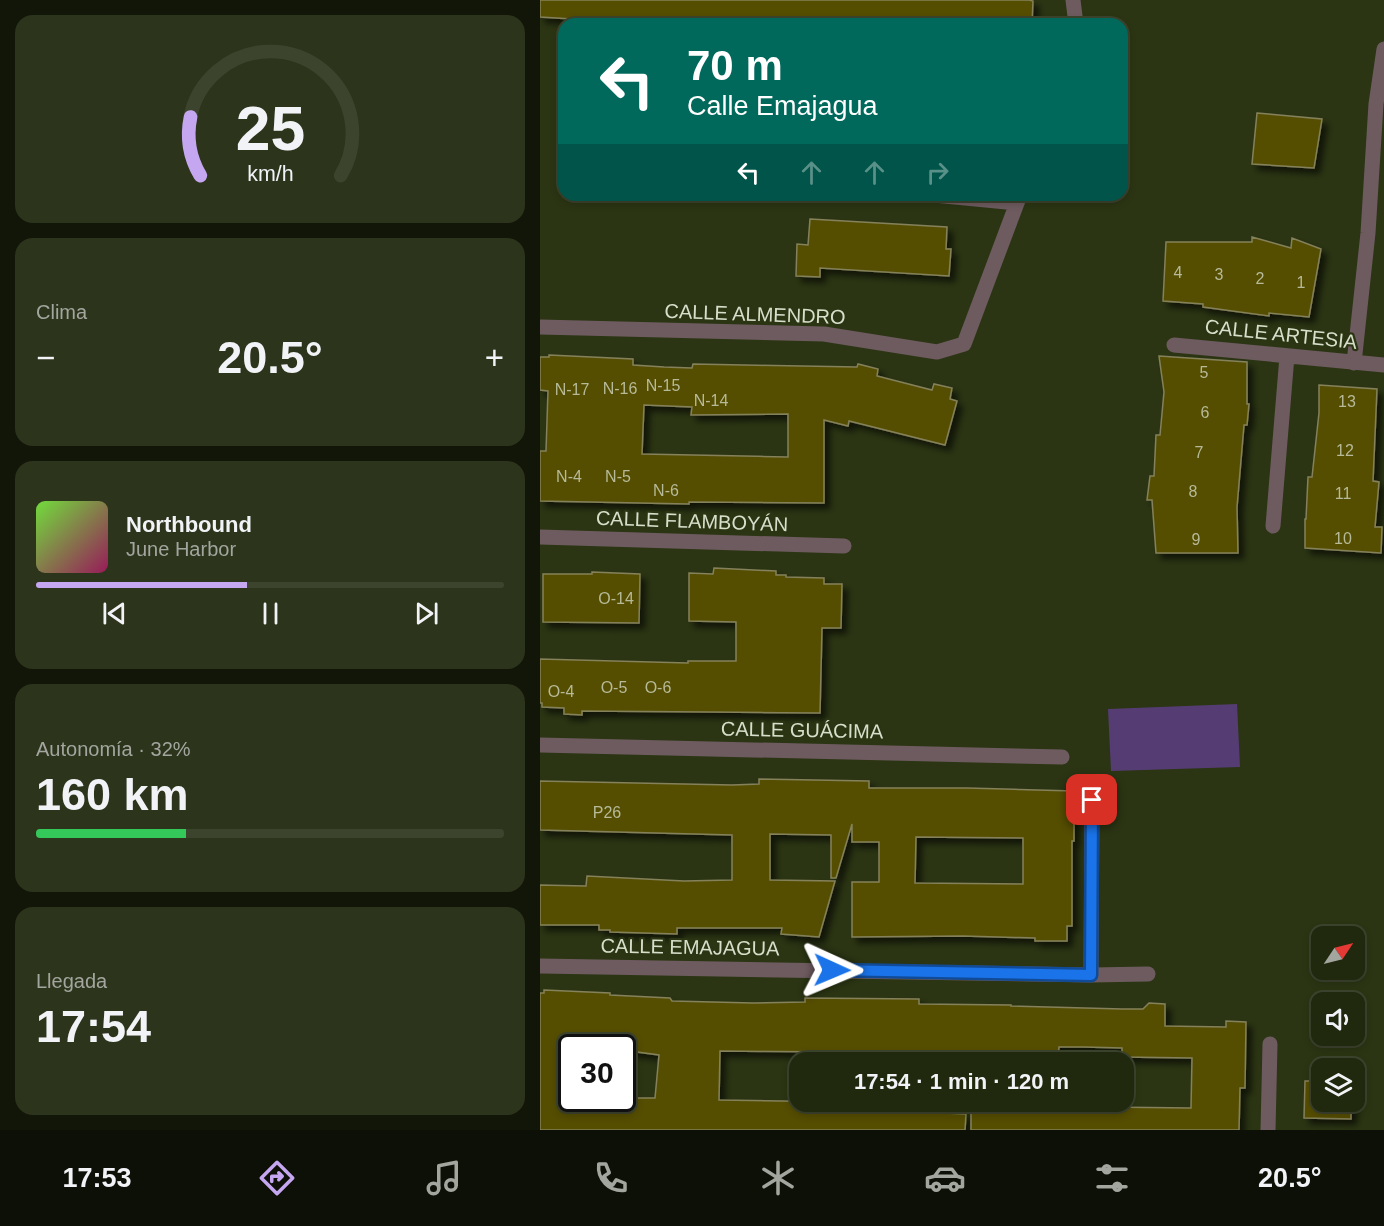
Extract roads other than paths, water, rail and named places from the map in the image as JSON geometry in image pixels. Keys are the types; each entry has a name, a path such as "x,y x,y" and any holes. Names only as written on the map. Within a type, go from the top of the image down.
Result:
{"street":[{"path":"1073,0 1076,18"},
{"path":"1354,363 1368,233 1376,104 1384,49"},
{"name":"CALLE ALMENDRO","path":"540,327 824,334 938,352 964,344 1017,201"},
{"name":"CALLE ARTESIA","path":"1174,345 1384,365"},
{"path":"1273,526 1287,356"},
{"name":"CALLE FLAMBOYÁN","path":"540,537 844,546"},
{"name":"CALLE GUÁCIMA","path":"540,745 1062,757"},
{"path":"1091,975 1092,800"},
{"name":"CALLE EMAJAGUA","path":"540,966 1148,974"},
{"path":"1268,1130 1270,1044"}]}
